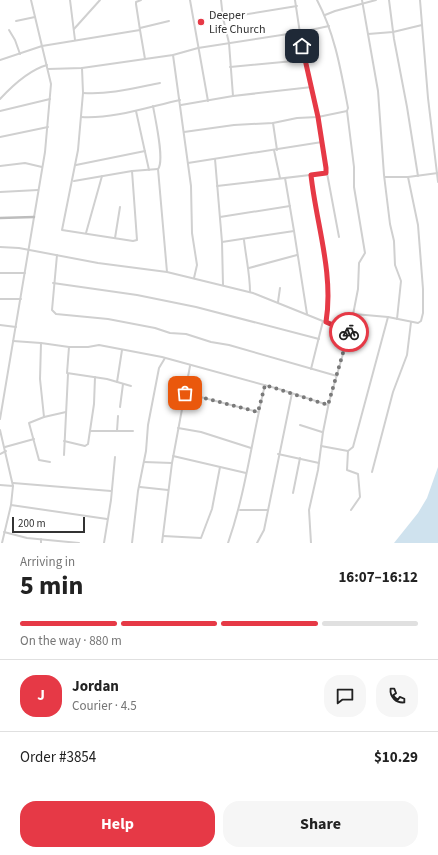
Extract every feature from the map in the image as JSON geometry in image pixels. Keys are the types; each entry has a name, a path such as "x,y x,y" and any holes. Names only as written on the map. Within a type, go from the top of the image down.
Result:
{"street":[{"path":"0,418 43,167 48,127 51,84 31,0"},
{"path":"70,0 75,40"},
{"path":"74,29 100,0"},
{"path":"141,0 136,2 136,4 145,59"},
{"path":"190,0 208,101"},
{"path":"221,0 223,18 229,43 233,96"},
{"path":"295,0 304,60 312,87 318,117 326,173 339,237"},
{"path":"311,543 310,507 319,463 328,405 350,332 358,289 359,263 365,253 354,187 354,167 347,111 348,108 339,58 325,15 317,0"},
{"path":"362,0 378,91 384,177 390,224 394,241 395,266 401,281 397,319"},
{"path":"325,15 376,0"},
{"path":"389,0 393,32 418,176"},
{"path":"420,0 430,115 438,182"},
{"path":"223,18 297,6"},
{"path":"16,21 35,17"},
{"path":"0,60 42,46 140,29 169,21"},
{"path":"48,69 82,68 173,55 198,48 301,32 329,26"},
{"path":"368,34 393,32 422,26"},
{"path":"9,30 15,40 20,54"},
{"path":"173,55 191,186 192,233 197,265 194,278"},
{"path":"230,67 304,60"},
{"path":"0,99 25,77 47,64"},
{"path":"82,68 83,93 76,165 62,230 137,240 132,171"},
{"path":"83,93 94,94 129,90 160,83"},
{"path":"181,105 233,96 312,87"},
{"path":"0,111 50,99"},
{"path":"81,117 97,117 136,111 180,100"},
{"path":"153,106 160,154 160,166 158,169 167,272"},
{"path":"136,111 149,170"},
{"path":"184,132 234,125 273,124 297,118 318,117 347,111"},
{"path":"273,124 280,178"},
{"path":"0,137 48,127"},
{"path":"188,163 322,142"},
{"path":"76,165 145,151"},
{"path":"215,159 222,242 223,285"},
{"path":"0,166 25,163 43,167"},
{"path":"73,181 132,171 158,169"},
{"path":"217,186 326,173"},
{"path":"384,177 408,177 438,173"},
{"path":"311,175 327,282 328,304 311,369"},
{"path":"86,233 102,176"},
{"path":"354,314 388,317 418,323 422,321 424,296 418,225 408,177"},
{"path":"286,178 307,314"},
{"path":"0,192 38,190"},
{"path":"220,217 290,206"},
{"path":"115,238 120,207"},
{"path":"0,218 34,217"},
{"path":"222,242 244,240 294,231"},
{"path":"244,240 249,268 250,292"},
{"path":"0,248 29,250 167,272 194,278 250,292 350,332"},
{"path":"57,255 53,283 52,310 56,314 108,319 155,328 170,333 186,334 337,376"},
{"path":"249,268 297,255"},
{"path":"0,273 25,272"},
{"path":"53,283 137,295 196,308 319,340"},
{"path":"278,302 280,288"},
{"path":"0,299 21,299"},
{"path":"351,510 360,497 358,474 347,470 348,451 354,446 388,317"},
{"path":"372,472 391,398 406,355 411,322"},
{"path":"0,325 16,327"},
{"path":"13,341 41,342 69,347 88,347 99,345 164,358 265,385 328,405"},
{"path":"41,342 40,379 44,417"},
{"path":"64,455 68,374 66,371 69,347"},
{"path":"117,382 122,350"},
{"path":"132,543 148,425 159,368 164,358"},
{"path":"162,543 173,456 190,366"},
{"path":"68,374 96,378 131,386"},
{"path":"64,441 87,446 96,378"},
{"path":"120,406 123,384"},
{"path":"228,543 240,510 258,412 265,385"},
{"path":"185,393 258,412"},
{"path":"257,543 264,530 278,454 292,393"},
{"path":"50,462 39,460 29,423 44,417 66,412"},
{"path":"117,430 118,416"},
{"path":"300,425 323,432"},
{"path":"178,428 201,432 251,448"},
{"path":"0,430 13,484 12,506 2,543"},
{"path":"90,431 133,431"},
{"path":"5,447 34,439"},
{"path":"321,446 348,451"},
{"path":"0,454 6,451"},
{"path":"278,454 319,463"},
{"path":"173,456 246,473"},
{"path":"104,543 115,457"},
{"path":"293,494 300,458"},
{"path":"144,462 172,463"},
{"path":"163,536 201,538 212,509 220,467"},
{"path":"0,485 13,484 111,491"},
{"path":"139,487 168,490"},
{"path":"12,506 107,519"},
{"path":"240,510 268,510"},
{"path":"4,532 41,539 79,543"},
{"path":"40,543 41,539"}],"water":[{"path":"438,467 438,543 394,543 418,513 427,498"}],"way so far":[{"path":"185,393 221,401 258,412 265,385 328,405 349,332"}],"place":[{"name":"Deeper Life Church","path":"201,22"}],"route":[{"path":"302,46 318,117 326,168 326,173 311,175 314,204 323,246 327,282 328,311 326,322 349,332"}]}
